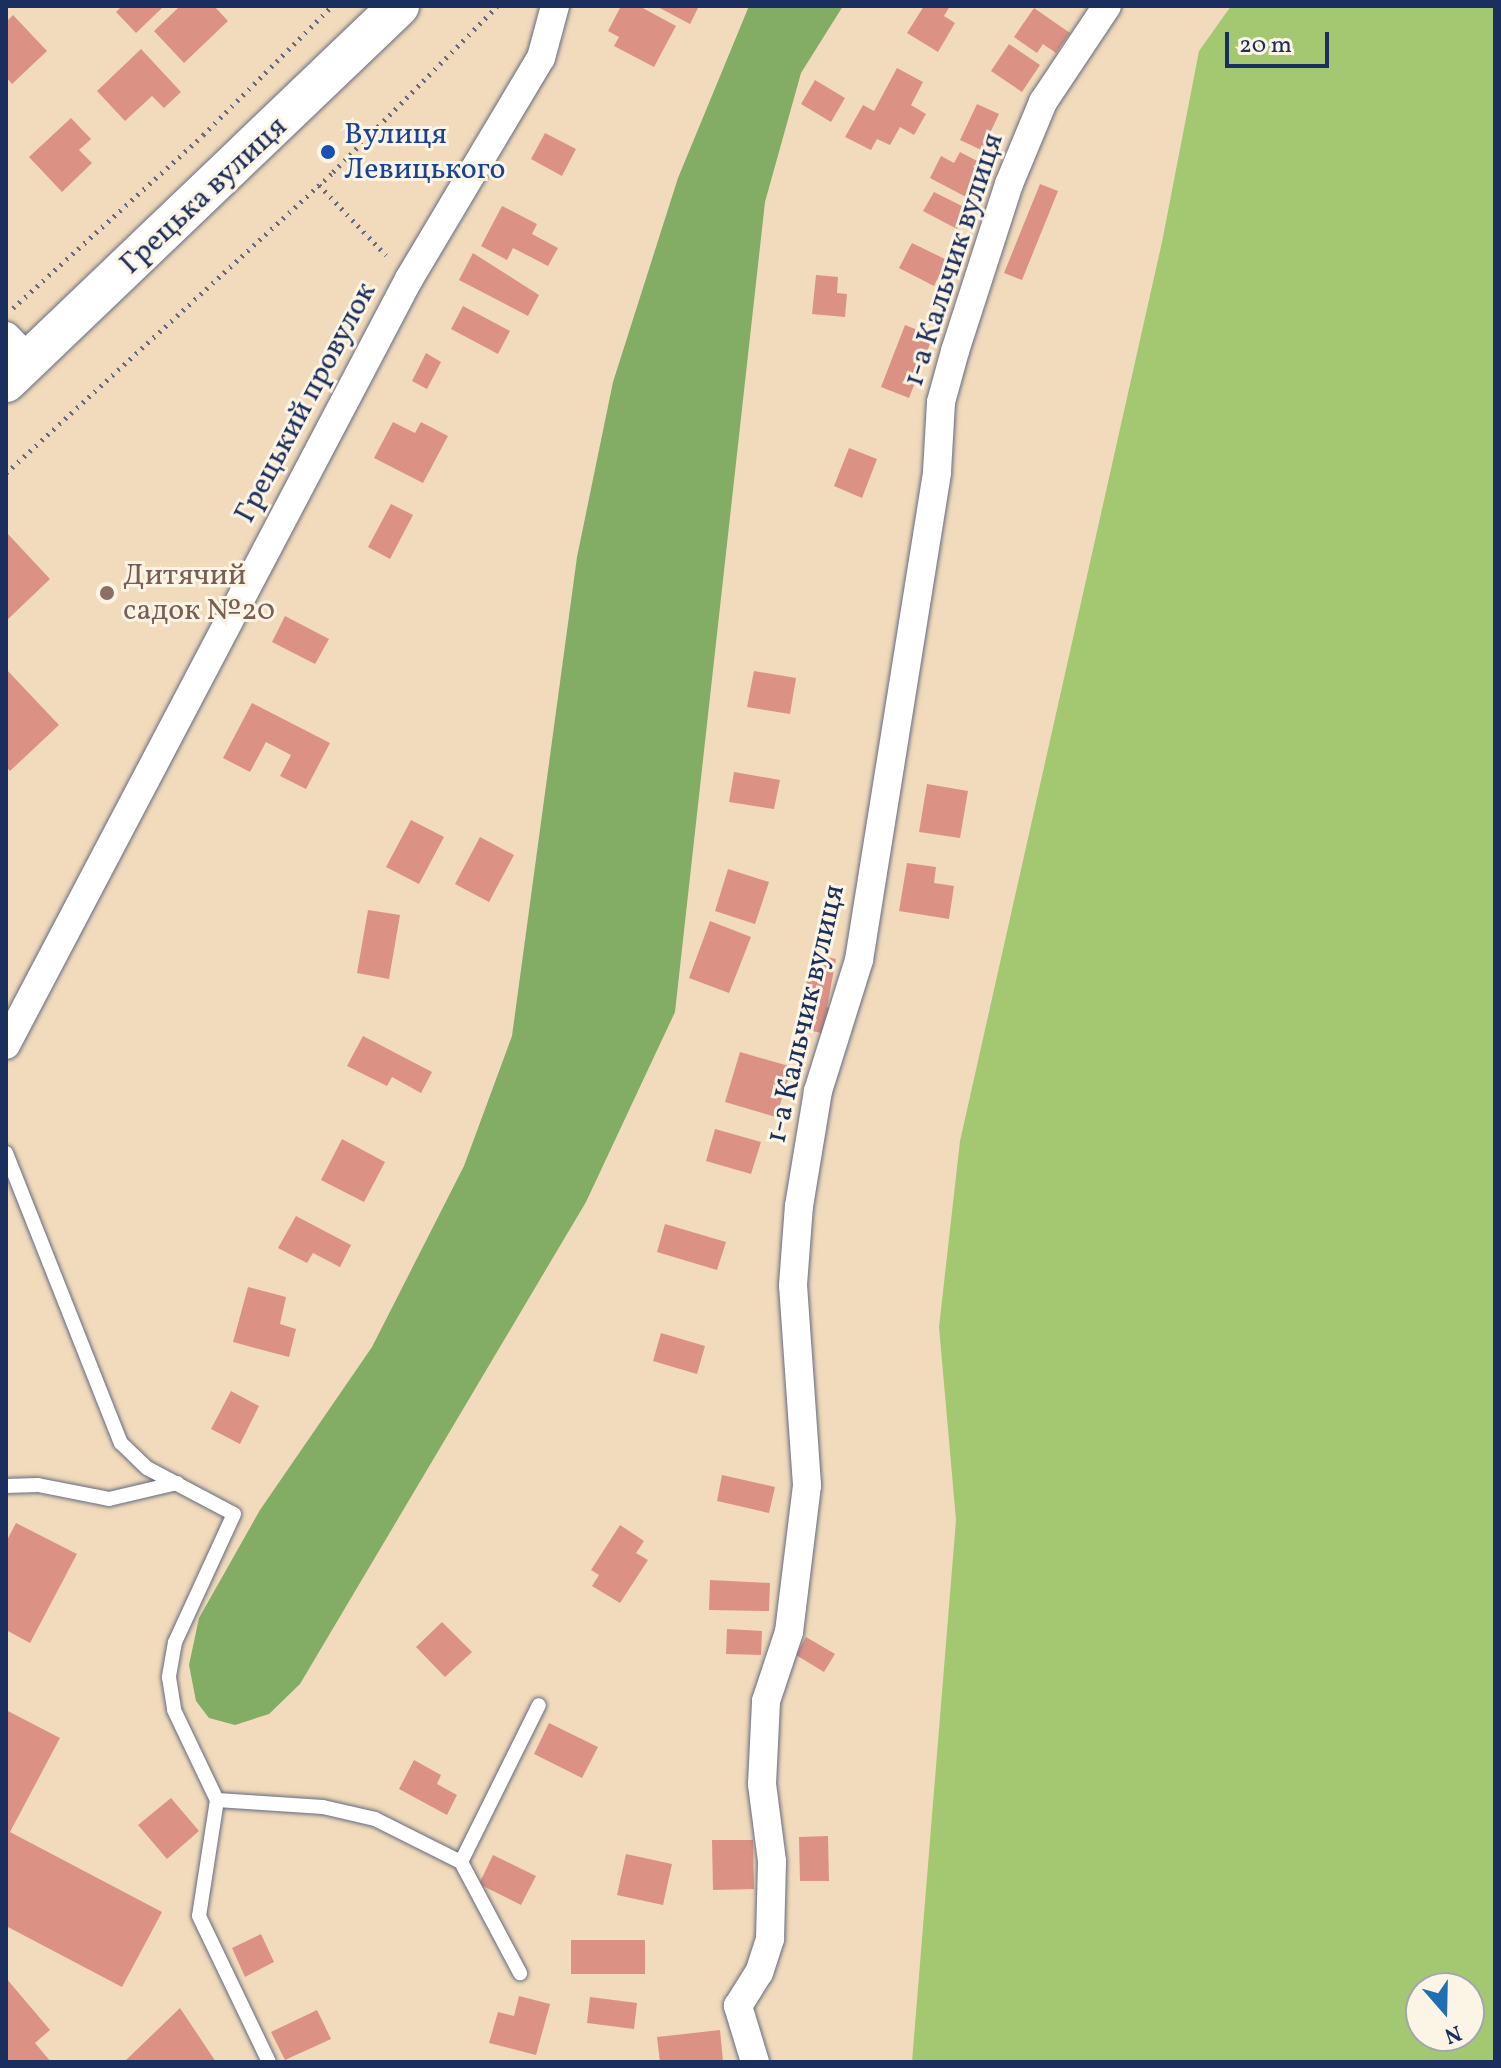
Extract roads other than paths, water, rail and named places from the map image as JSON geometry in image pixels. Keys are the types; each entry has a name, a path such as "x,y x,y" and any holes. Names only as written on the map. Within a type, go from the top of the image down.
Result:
{"street":[{"name":"Грецька вулиця","path":"14,359 399,6"},
{"name":"Грецький провулок","path":"6,1045 409,279 541,58 555,6"},
{"name":"1-а Кальчик вулиця","path":"755,2062 738,2006 759,1973 770,1939 772,1861 762,1784 766,1701 789,1632 807,1485 793,1285 818,1091 859,960 872,890 937,472 941,402 975,284 1043,102 1107,6"}],"lane":[{"path":"6,1153 121,1443 147,1468 234,1514 175,1642 169,1677 174,1710 217,1800 199,1916 269,2062"},
{"path":"6,1486 38,1485 109,1499 177,1483"},
{"path":"461,1862 539,1705"},
{"path":"217,1800 323,1807 375,1819 461,1862 520,1973"}],"place":[{"name":"Вулиця Левицького","path":"328,152"},
{"name":"Дитячий садок №20","path":"107,593"}]}
